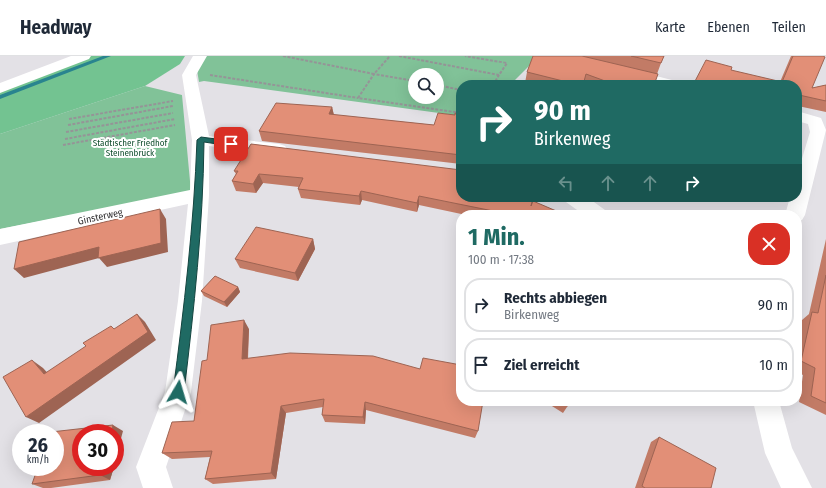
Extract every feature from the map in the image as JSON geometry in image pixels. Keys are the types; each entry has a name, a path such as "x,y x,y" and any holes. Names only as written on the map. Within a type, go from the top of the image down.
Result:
{"street":[{"path":"0,88 84,56"},
{"path":"158,488 151,467 178,392 190,301 199,195 201,140 189,75 200,56"},
{"path":"612,69 655,80"},
{"path":"802,117 815,121 818,132 802,190"},
{"path":"201,140 295,152"},
{"name":"Ginsterweg","path":"0,238 199,195"},
{"path":"580,202 591,210"},
{"path":"767,406 779,453 797,488"}],"path":[{"path":"283,56 408,80"},
{"path":"358,98 374,74 390,56"},
{"path":"399,56 499,75"},
{"path":"465,56 506,63 496,80"},
{"path":"210,75 456,112"},
{"path":"444,86 456,89"},
{"path":"69,119 173,101"},
{"path":"68,125 174,106"},
{"path":"66,132 173,113"},
{"path":"65,139 174,119"},
{"path":"63,145 175,125"}],"green space":[{"path":"84,56 185,56 180,64 145,86 0,134 0,88"},
{"path":"205,56 539,56 515,80 456,80 456,115 204,81 199,82 197,70"},
{"name":"Städtischer Friedhof Steinenbrück","path":"145,86 182,95 191,192 0,229 0,134"}],"building":[{"path":"533,56 582,56 658,74 656,80 602,80 586,74 584,80 559,80 527,72"},
{"path":"631,56 664,56 661,63"},
{"path":"793,56 825,57 812,88 826,85 826,101 802,96 802,80 783,80"},
{"path":"706,60 732,67 731,70 774,80 696,80"},
{"path":"276,103 332,107 329,114 434,125 438,113 455,115 455,113 456,154 259,131"},
{"path":"251,144 456,169 456,202 532,202 531,206 533,202 535,202 554,210 488,210 419,196 417,203 361,191 359,196 298,189 303,178 259,174 253,184 232,181 238,171 234,171"},
{"path":"160,209 161,243 98,258 99,247 14,269 19,242"},
{"path":"256,227 313,239 295,273 235,259"},
{"path":"826,275 826,403 811,396 815,368 802,362 812,312 818,313"},
{"path":"215,276 238,287 224,302 201,291"},
{"path":"137,314 148,332 26,417 3,377 32,360 44,374 86,346 83,343 111,326 114,329"},
{"path":"244,320 242,359 290,353 373,356 420,369 423,358 456,364 456,406 482,406 478,431 365,402 363,417 322,415 324,399 281,406 271,473 205,479 212,451 162,453 172,422 194,421 202,361 207,360 211,325"},
{"path":"72,430 72,476 92,476 32,484 35,476 64,476 64,431"},
{"path":"659,437 716,468 711,488 645,488 642,486"}],"waterway":[{"path":"0,97 108,56"}],"route":[{"path":"178,392 190,301 199,195 201,140 231,144"}]}
